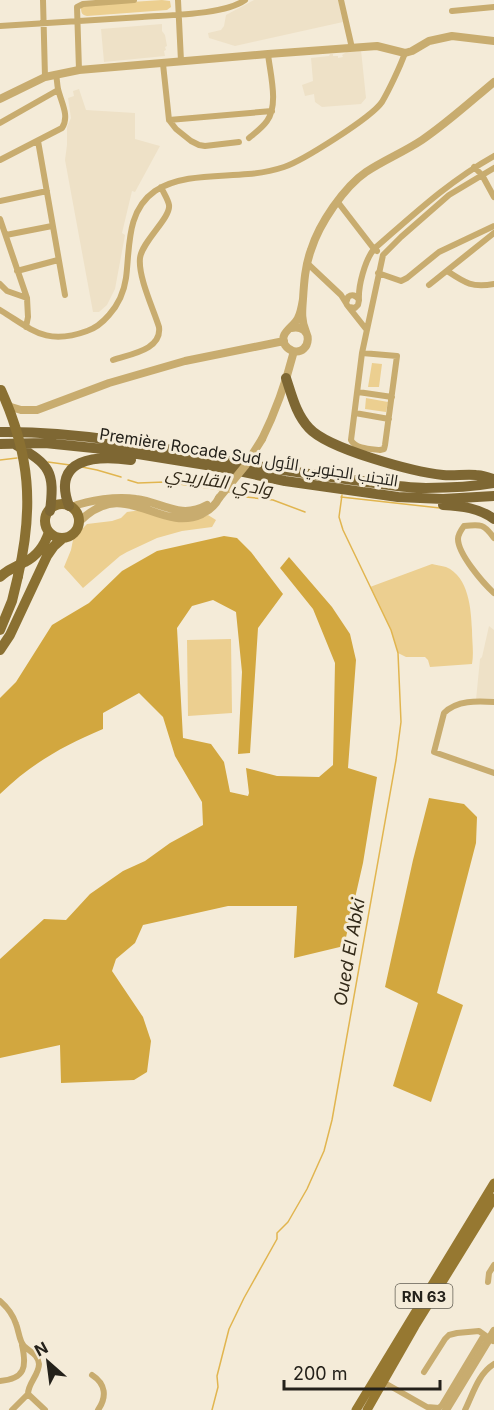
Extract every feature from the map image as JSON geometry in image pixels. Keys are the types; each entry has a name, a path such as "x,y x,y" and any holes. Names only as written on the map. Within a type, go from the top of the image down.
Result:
{"highway":[{"path":"286,378 296,411 303,422 310,430 331,443 393,464 431,473 476,475 494,481"},
{"path":"0,392 11,412 24,458 28,505 24,553 12,601 0,630"},
{"name":"Première Rocade Sud التجنب الجنوبي الأول","path":"0,432 115,440 309,474 424,488 478,486 494,481"},
{"name":"Première Rocade Sud التجنب الجنوبي الأول","path":"0,444 45,443 96,448 366,493 423,499 494,496"},
{"path":"0,577 33,557 44,545 49,532 46,520 50,511 52,486 49,472 40,460 13,444"},
{"path":"49,532 63,538 75,532 79,522 64,491 65,482 72,469 84,461 111,457 178,466 203,465"},
{"path":"316,485 373,498 474,508 494,519"},
{"path":"50,511 58,505 70,507"},
{"path":"0,650 10,635 47,556 63,538"}],"main road":[{"name":"RN 63","path":"356,1410 494,1184"},
{"name":"RN 63","path":"367,1410 494,1198"}],"street":[{"path":"43,0 45,77"},
{"path":"79,70 77,7 134,0"},
{"path":"178,0 181,61"},
{"path":"0,26 222,10 245,0"},
{"path":"341,0 352,48"},
{"path":"452,11 494,7"},
{"path":"0,99 45,77 79,70 376,46 405,53 429,41 443,38 463,37 494,41"},
{"path":"0,310 42,335 56,337 81,333 94,328 114,310 120,298 126,280 128,246 134,218 145,200 161,187 186,179 262,172 296,162 359,123 381,103 405,53"},
{"path":"249,138 264,124 272,111 267,54"},
{"path":"163,64 169,120 176,129 199,145 239,142"},
{"path":"0,160 65,125 66,120 56,74"},
{"path":"303,300 298,317 285,333 284,341 287,348 294,351 305,347 308,339 302,318 307,263 311,248 337,201 357,179 436,130 494,82"},
{"path":"0,123 58,90"},
{"path":"169,120 272,111"},
{"path":"38,141 65,295"},
{"path":"347,305 355,308 355,298 368,258 374,249 456,179 494,156"},
{"path":"474,167 482,175 494,197"},
{"path":"362,353 398,356 385,447 382,450 356,446 351,440 362,353 366,329 383,255 400,237 449,195 494,168"},
{"path":"113,360 155,344 160,333 141,274 140,261 145,244 168,209 169,205 161,187"},
{"path":"0,201 47,191"},
{"path":"337,201 374,249 383,255"},
{"path":"412,216 418,223"},
{"path":"0,219 27,298 26,327"},
{"path":"6,235 52,226"},
{"path":"378,273 401,280 407,278 438,252 494,226"},
{"path":"429,285 494,233"},
{"path":"0,242 9,246"},
{"path":"17,271 58,261"},
{"path":"307,263 341,295 366,329"},
{"path":"447,271 468,284 484,286 494,284"},
{"path":"0,284 7,291 27,298"},
{"path":"341,295 373,305"},
{"path":"347,305 347,298 355,298"},
{"path":"291,328 300,327 306,332"},
{"path":"0,392 16,409 37,410 109,383 184,361 284,341"},
{"path":"79,522 96,508 122,503 173,518 189,518 208,510 245,466 262,439 274,416 294,351"},
{"path":"358,392 392,397"},
{"path":"355,413 389,419"},
{"path":"70,507 114,498 130,498 145,500 172,510 189,511 201,508 219,498"},
{"path":"494,538 484,526 477,524 464,526 458,537 465,557 482,582 494,593"},
{"path":"494,702 466,702 447,710 444,713 434,752 494,773"},
{"path":"489,1282 489,1273 494,1265"},
{"path":"0,1301 16,1322 25,1357 23,1370 19,1376 0,1381"},
{"path":"424,1372 448,1335 457,1332 479,1331 492,1338"},
{"path":"383,1382 427,1407 439,1408 492,1338"},
{"path":"446,1410 492,1338"},
{"path":"451,1410 492,1338"},
{"path":"12,1410 28,1394 28,1388 36,1377 39,1366 34,1353 22,1344"},
{"path":"465,1410 481,1375 494,1364"},
{"path":"92,1375 104,1390 102,1404 98,1410"},
{"path":"28,1394 45,1410"}],"shaded area":[{"path":"254,0 338,0 343,22 235,46 209,38 208,33 221,30 224,26 226,15"},
{"path":"170,1 171,7 167,10 87,16 81,11 81,7 85,5"},
{"path":"162,24 167,46 164,51 165,56 104,62 101,29"},
{"path":"361,50 366,98 361,104 322,107 315,102 314,94 305,96 302,85 313,81 311,58 333,54 338,58 343,57 342,55 348,51"},
{"path":"79,89 86,110 135,113 135,139 160,146 135,192 132,191 122,233 125,235 115,289 107,305 99,312 93,312 65,160 67,127 71,118 68,98 74,96 73,91"},
{"path":"372,363 382,364 379,387 368,387"},
{"path":"366,398 388,402 386,412 365,409"},
{"path":"141,510 203,517 208,515 216,520 212,527 182,531 157,538 127,552 83,588 64,567 74,535 87,524 112,521 121,518 127,512"},
{"path":"224,536 237,538 251,552 283,594 258,628 250,753 238,754 242,672 236,612 213,600 192,606 177,628 183,738 211,744 224,762 230,792 248,796 246,768 277,776 319,777 333,765 335,663 313,609 280,568 289,557 332,607 350,634 356,660 348,768 377,777 363,863 344,946 294,958 297,906 228,906 143,925 135,943 116,959 112,971 143,1017 151,1041 147,1072 134,1080 61,1083 60,1045 0,1058 0,959 44,919 66,920 90,894 123,871 145,861 170,843 203,825 202,802 175,756 163,717 139,693 103,713 103,729 48,756 0,794 0,698 16,682 52,625 89,603 122,571 157,551"},
{"path":"432,564 446,567 454,572 464,586 471,613 472,664 430,667 425,657 406,657 398,653 391,630 370,587"},
{"path":"489,626 494,630 494,700 476,700 480,659"},
{"path":"231,639 232,713 188,716 187,640"},
{"path":"429,798 464,804 477,817 476,843 437,993 463,1005 431,1102 393,1086 418,1003 385,987"}],"waterway":[{"name":"وادي القاريدي","path":"0,460 17,458"},
{"name":"وادي القاريدي","path":"48,462 70,465"},
{"name":"وادي القاريدي","path":"82,467 121,477"},
{"name":"وادي القاريدي","path":"128,480 138,483 165,482 222,490"},
{"name":"وادي القاريدي","path":"229,492 246,497 273,500 305,512"},
{"name":"Oued El Abki","path":"212,1410 218,1387 217,1376 229,1329 277,1239 277,1233 288,1222 307,1189 324,1151 332,1120 396,760 401,722 398,653 391,630 343,530 339,517 342,495"},
{"path":"341,497 440,508"}]}
